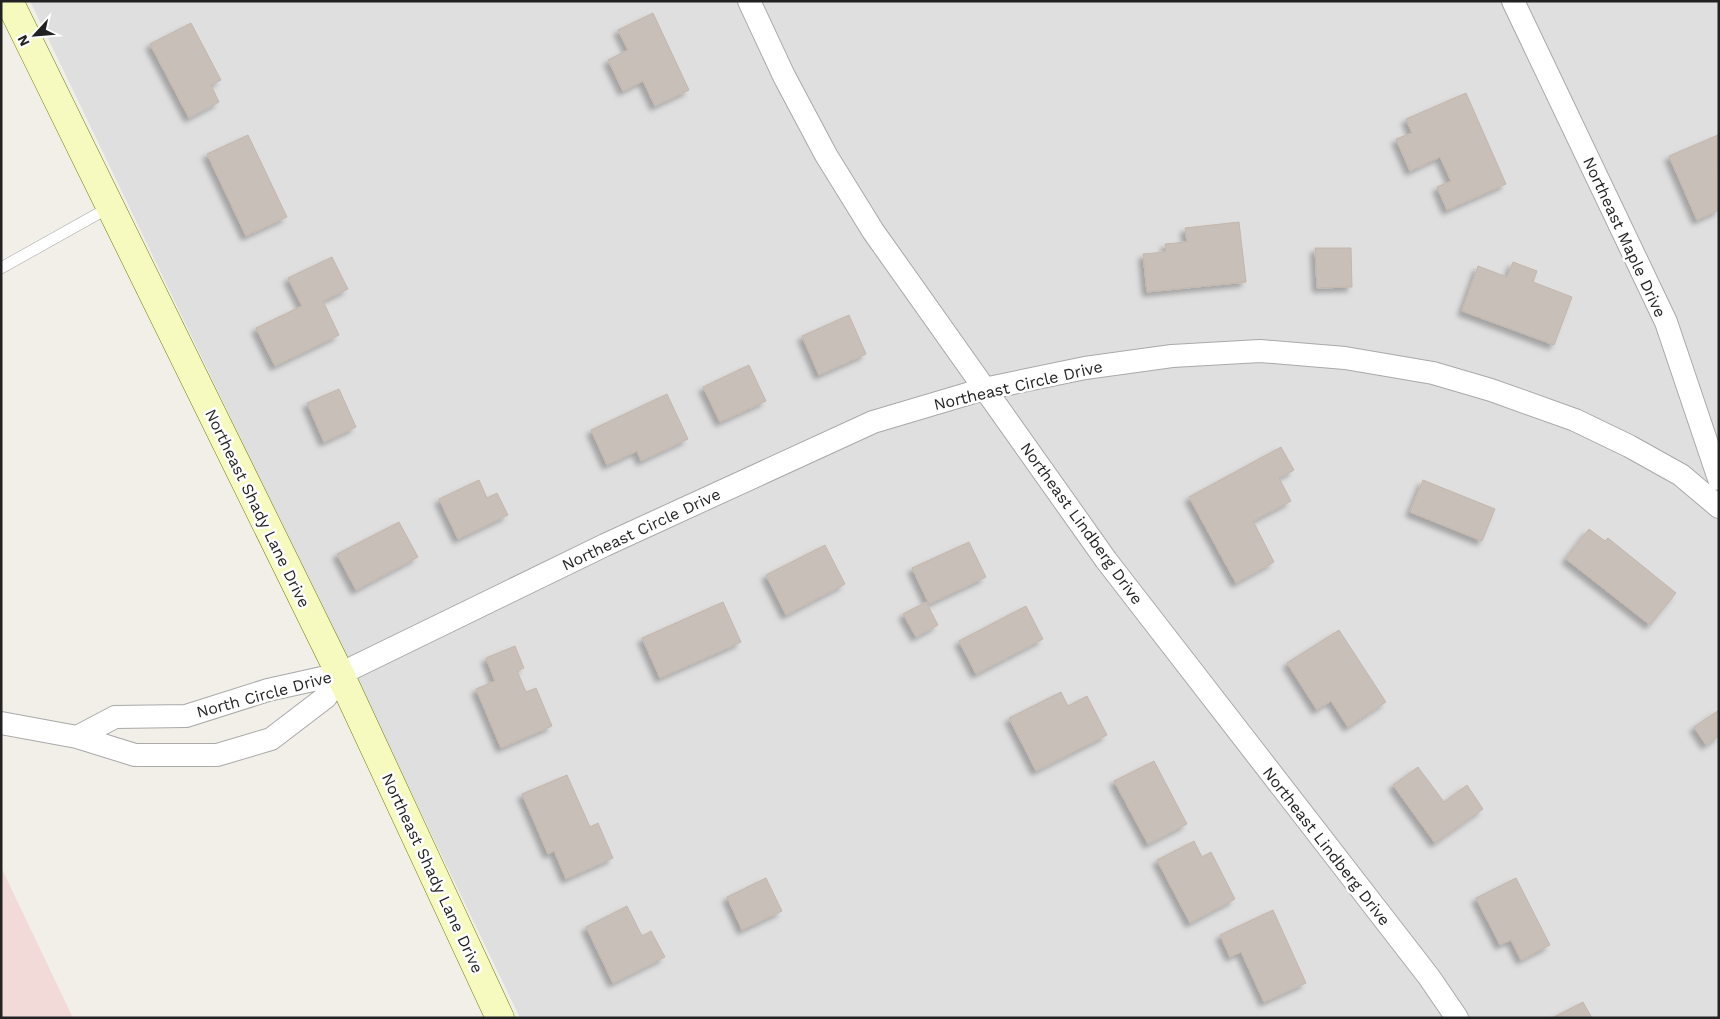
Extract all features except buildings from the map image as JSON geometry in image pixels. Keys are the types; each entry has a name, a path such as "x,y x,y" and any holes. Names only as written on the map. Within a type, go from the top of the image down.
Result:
{"street":[{"name":"Northeast Shady Lane Drive","path":"10,1 340,674 500,1018"},
{"name":"Northeast Lindberg Drive","path":"749,1 784,76 826,155 873,231 1106,560 1429,977 1457,1018"},
{"name":"Northeast Maple Drive","path":"1514,1 1666,322 1719,479"},
{"name":"Northeast Circle Drive","path":"340,674 605,545 873,422 984,389 1085,368 1172,356 1260,351 1345,358 1443,376 1491,390 1575,420 1629,446 1681,476 1719,507"},
{"name":"North Circle Drive","path":"77,737 115,717 186,716 268,690 340,674"},
{"name":"North Circle Drive","path":"1,723 77,737 135,755 217,755 272,739 326,697 340,674"}],"lane":[{"path":"1,268 110,207"}],"shaded area":[{"path":"30,1 1719,1 1719,1018 520,1018"},
{"path":"1,867 73,1018 1,1018"}]}
